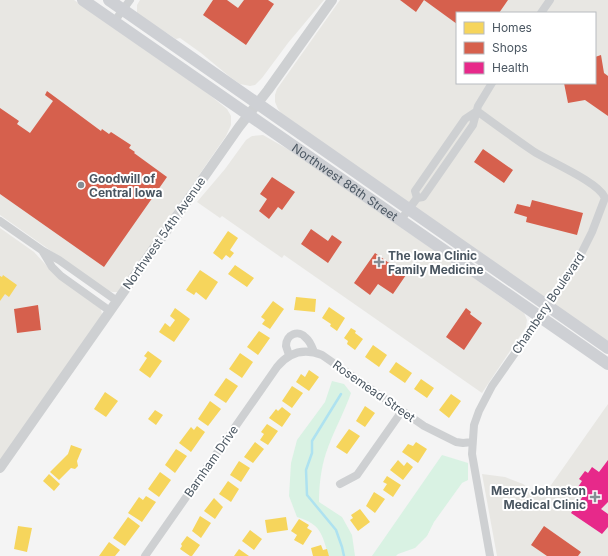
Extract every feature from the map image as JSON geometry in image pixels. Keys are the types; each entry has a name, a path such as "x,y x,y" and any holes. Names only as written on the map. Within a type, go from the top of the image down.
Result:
{"main road":[{"name":"Northwest 86th Street","path":"83,0 608,364"},
{"name":"Northwest 86th Street","path":"108,0 608,348"}],"street":[{"path":"114,22 130,0"},
{"name":"Northwest 54th Avenue","path":"0,468 248,115 332,0"},
{"path":"542,12 550,0"},
{"path":"400,220 417,198 415,191 465,119 477,111 478,106 491,84"},
{"name":"Chambery Boulevard","path":"477,111 534,152 576,174 601,192 605,198 584,249 540,318 484,398 474,425 472,442 474,467 490,556"},
{"path":"0,221 117,301"},
{"path":"43,251 52,267 61,276 110,311"},
{"path":"297,333 302,334 307,339 314,352 306,351 289,355 286,346 290,336 297,333"},
{"name":"Rosemead Street","path":"314,352 326,357 424,426 446,437 463,443 472,442"},
{"name":"Barnham Drive","path":"145,556 276,367 289,355"},
{"path":"340,484 357,475 402,411"}],"shaded area":[{"path":"0,0 74,0 206,92 227,109 231,116 231,125 226,136 118,292 108,291 0,215"},
{"path":"140,0 324,0 288,43 262,78 255,85 250,86 240,84 180,38 176,39 137,14 137,5"},
{"path":"340,0 608,0 608,342 282,114 275,102 277,89"},
{"path":"263,135 291,151 524,313 527,320 526,327 482,393 284,255 282,258 222,216 220,218 197,202 225,169 246,140 252,136"},
{"path":"0,228 34,252 57,277 101,309 102,315 0,461"},
{"path":"608,404 608,556 497,556 482,474 505,477 523,484 542,498"}],"green space":[{"path":"332,381 344,384 351,393 324,459 319,490 319,502 342,517 352,535 355,556 329,556 319,531 311,523 297,517 289,496 291,463 297,440 325,402"},
{"path":"442,455 468,463 468,480 462,483 434,522 427,536 415,548 396,556 372,556"}],"building: Homes":[{"path":"228,231 238,238 230,250 234,253 230,258 226,255 222,260 213,253"},
{"path":"235,265 254,278 247,287 228,274"},
{"path":"200,270 218,282 206,300 196,292 194,295 186,290"},
{"path":"3,275 17,285 9,297 5,294 0,301 0,276 2,277"},
{"path":"296,297 316,299 315,312 294,310"},
{"path":"273,301 284,309 270,329 262,324 265,320 261,317"},
{"path":"329,307 345,318 337,331 330,326 331,324 322,318"},
{"path":"175,308 190,319 174,342 159,332 165,323 170,327 175,320 170,316"},
{"path":"351,328 363,339 355,350 347,344 348,341 344,338"},
{"path":"259,331 270,338 258,355 247,347"},
{"path":"373,345 387,355 379,367 365,357"},
{"path":"148,351 162,361 150,378 139,370 147,358 144,356"},
{"path":"240,353 253,362 242,378 229,369"},
{"path":"396,362 412,373 405,383 389,372"},
{"path":"309,370 319,377 309,391 296,382 301,374 305,377"},
{"path":"226,378 238,386 226,403 214,395"},
{"path":"421,379 434,388 427,398 414,389"},
{"path":"292,386 303,393 292,408 282,401"},
{"path":"105,392 118,401 106,417 94,409"},
{"path":"451,394 461,401 449,418 439,410"},
{"path":"210,401 221,409 208,426 198,419"},
{"path":"365,406 375,413 365,427 356,421"},
{"path":"282,407 291,414 282,427 269,418 276,409 278,411"},
{"path":"155,410 163,415 156,425 148,419"},
{"path":"267,424 278,431 268,445 260,440 264,434 261,432"},
{"path":"197,426 205,432 191,452 179,443 191,427 194,430"},
{"path":"349,429 360,436 347,454 336,447"},
{"path":"255,442 264,449 253,463 244,457"},
{"path":"416,442 427,449 418,463 402,452 408,444 413,446"},
{"path":"71,445 82,449 77,461 78,466 75,469 71,468 59,480 50,472 68,454"},
{"path":"176,449 187,456 175,473 165,465"},
{"path":"398,460 404,466 407,462 413,467 403,480 390,470"},
{"path":"239,461 250,468 241,482 230,475"},
{"path":"160,472 171,480 159,497 148,489"},
{"path":"49,474 60,484 54,491 43,481"},
{"path":"387,476 401,485 393,497 383,490 387,484 383,482"},
{"path":"228,481 239,489 231,502 219,494"},
{"path":"374,492 385,499 375,513 366,506"},
{"path":"146,496 156,502 142,522 128,513 139,497 143,500"},
{"path":"214,498 223,507 215,519 204,511"},
{"path":"360,509 370,522 358,531 350,520 353,518 351,515"},
{"path":"200,516 211,523 201,538 192,531"},
{"path":"128,517 140,526 125,546 113,538"},
{"path":"286,517 288,530 267,533 265,520"},
{"path":"299,519 309,525 307,528 312,531 303,545 294,540 297,535 291,531"},
{"path":"18,526 32,528 27,552 14,549"},
{"path":"250,530 262,539 254,550 242,541"},
{"path":"187,536 200,545 192,556 180,549 182,546 181,544"},
{"path":"109,542 120,550 115,556 99,556"},
{"path":"321,545 323,550 327,549 329,556 313,556 311,548"},
{"path":"239,549 249,556 234,556"}],"building: Shops":[{"path":"213,0 227,0 238,8 244,0 268,0 274,4 246,45 203,15"},
{"path":"400,0 424,0 416,12"},
{"path":"424,0 508,0 500,12 456,12 456,23"},
{"path":"601,55 604,73 608,76 608,116 585,100 568,103 564,84 596,84 596,57"},
{"name":"Goodwill of Central Iowa","path":"47,91 101,131 102,129 109,134 111,132 131,145 129,148 135,152 134,153 167,177 104,267 0,194 0,108 19,121 17,124 30,133 53,101 45,95"},
{"path":"483,149 513,170 504,183 474,162"},
{"path":"272,177 295,192 282,210 278,207 269,219 259,211 267,199 260,194"},
{"path":"532,200 583,213 577,235 526,222 527,217 514,213 517,204 530,207"},
{"path":"311,229 328,241 332,235 342,242 328,263 301,244"},
{"path":"375,253 406,275 393,294 378,284 370,295 354,283"},
{"path":"38,305 41,330 17,333 14,309"},
{"path":"466,308 471,312 470,314 482,323 464,350 446,337"},
{"path":"544,526 581,552 578,556 547,556 531,545"}],"building: Health":[{"name":"Mercy Johnston Medical Clinic","path":"608,460 608,502 601,509 608,514 608,527 602,534 571,513 586,492 578,487 582,481 579,479 585,471 588,473 592,467 599,472"}],"waterway":[{"path":"341,394 312,441 312,453 306,470 307,495 336,530 344,556"}],"place":[{"name":"Goodwill of Central Iowa","path":"81,185"},
{"name":"The Iowa Clinic Family Medicine","path":"379,262"},
{"name":"Mercy Johnston Medical Clinic","path":"595,497"}]}
